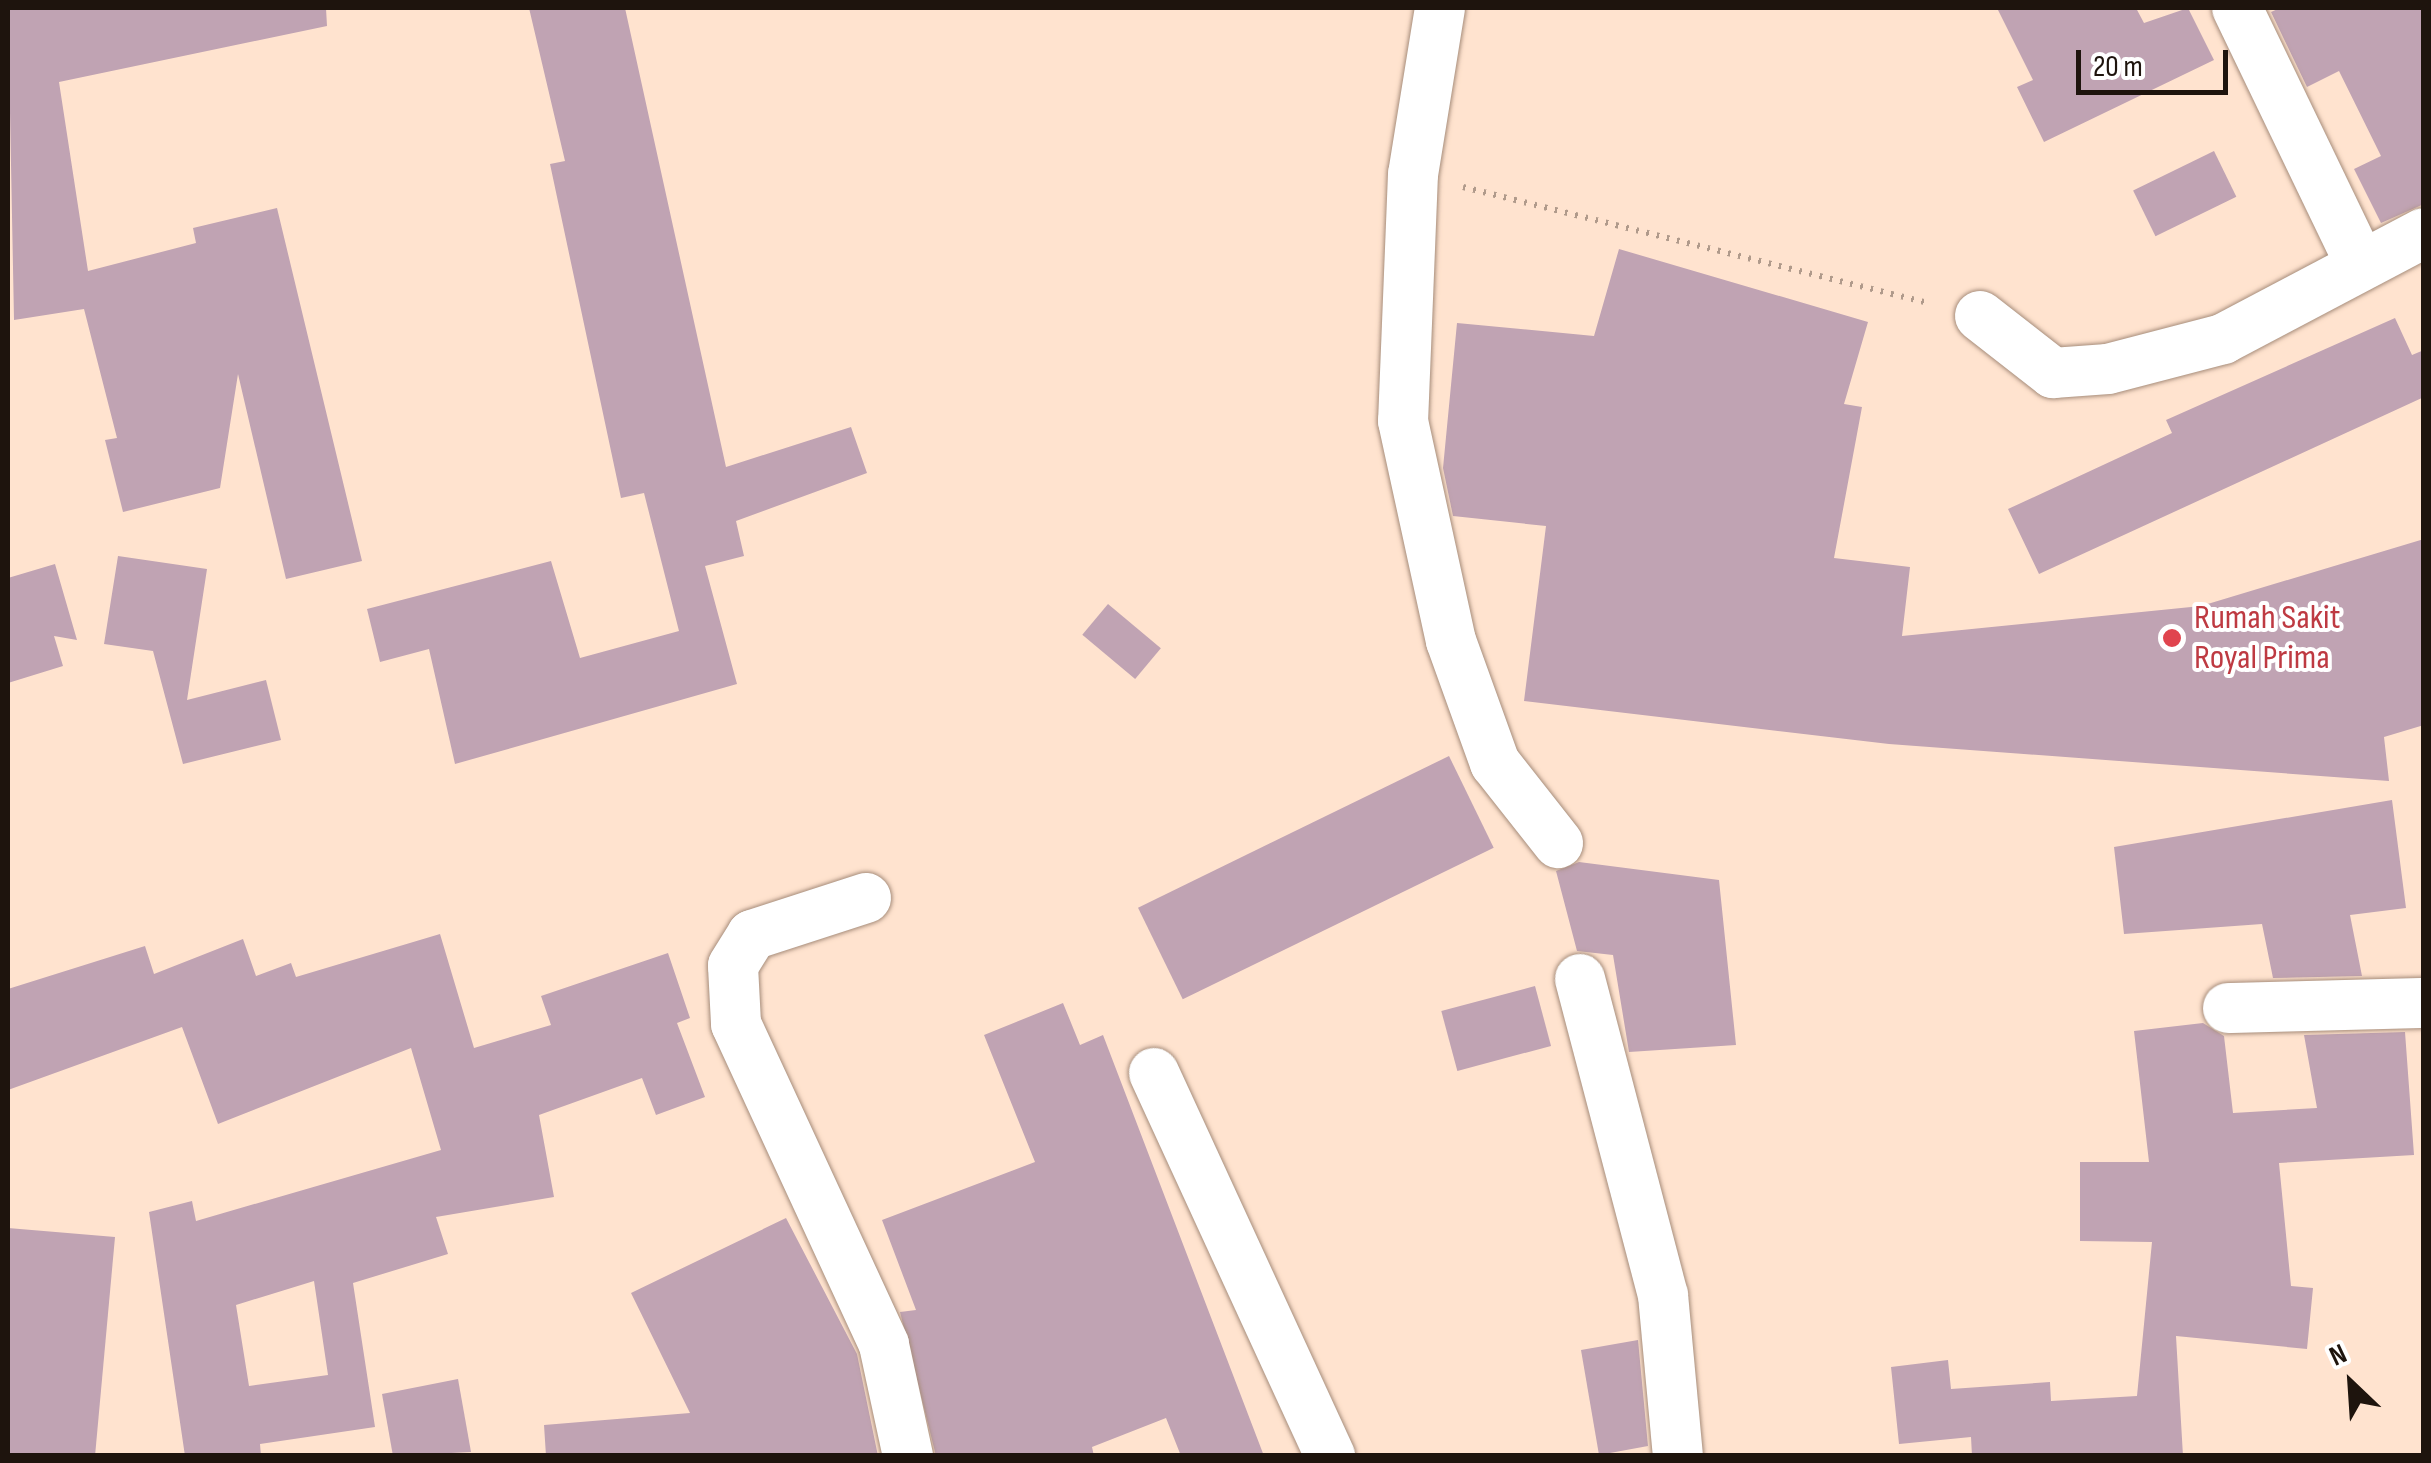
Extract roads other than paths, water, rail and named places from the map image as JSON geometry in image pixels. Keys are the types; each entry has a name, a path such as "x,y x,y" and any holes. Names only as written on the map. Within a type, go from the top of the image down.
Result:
{"street":[{"path":"1440,8 1413,174 1403,422 1451,641 1496,763 1558,843"},
{"path":"2237,8 2360,264"},
{"path":"1980,316 2053,373 2108,369 2223,338 2424,233"},
{"path":"866,898 752,935 733,966 736,1024 884,1345 908,1456"},
{"path":"1580,980 1663,1295 1678,1456"},
{"path":"2228,1008 2424,1003"},
{"path":"1154,1073 1330,1456"}],"place":[{"name":"Rumah Sakit Royal Prima","path":"2172,638"}]}
